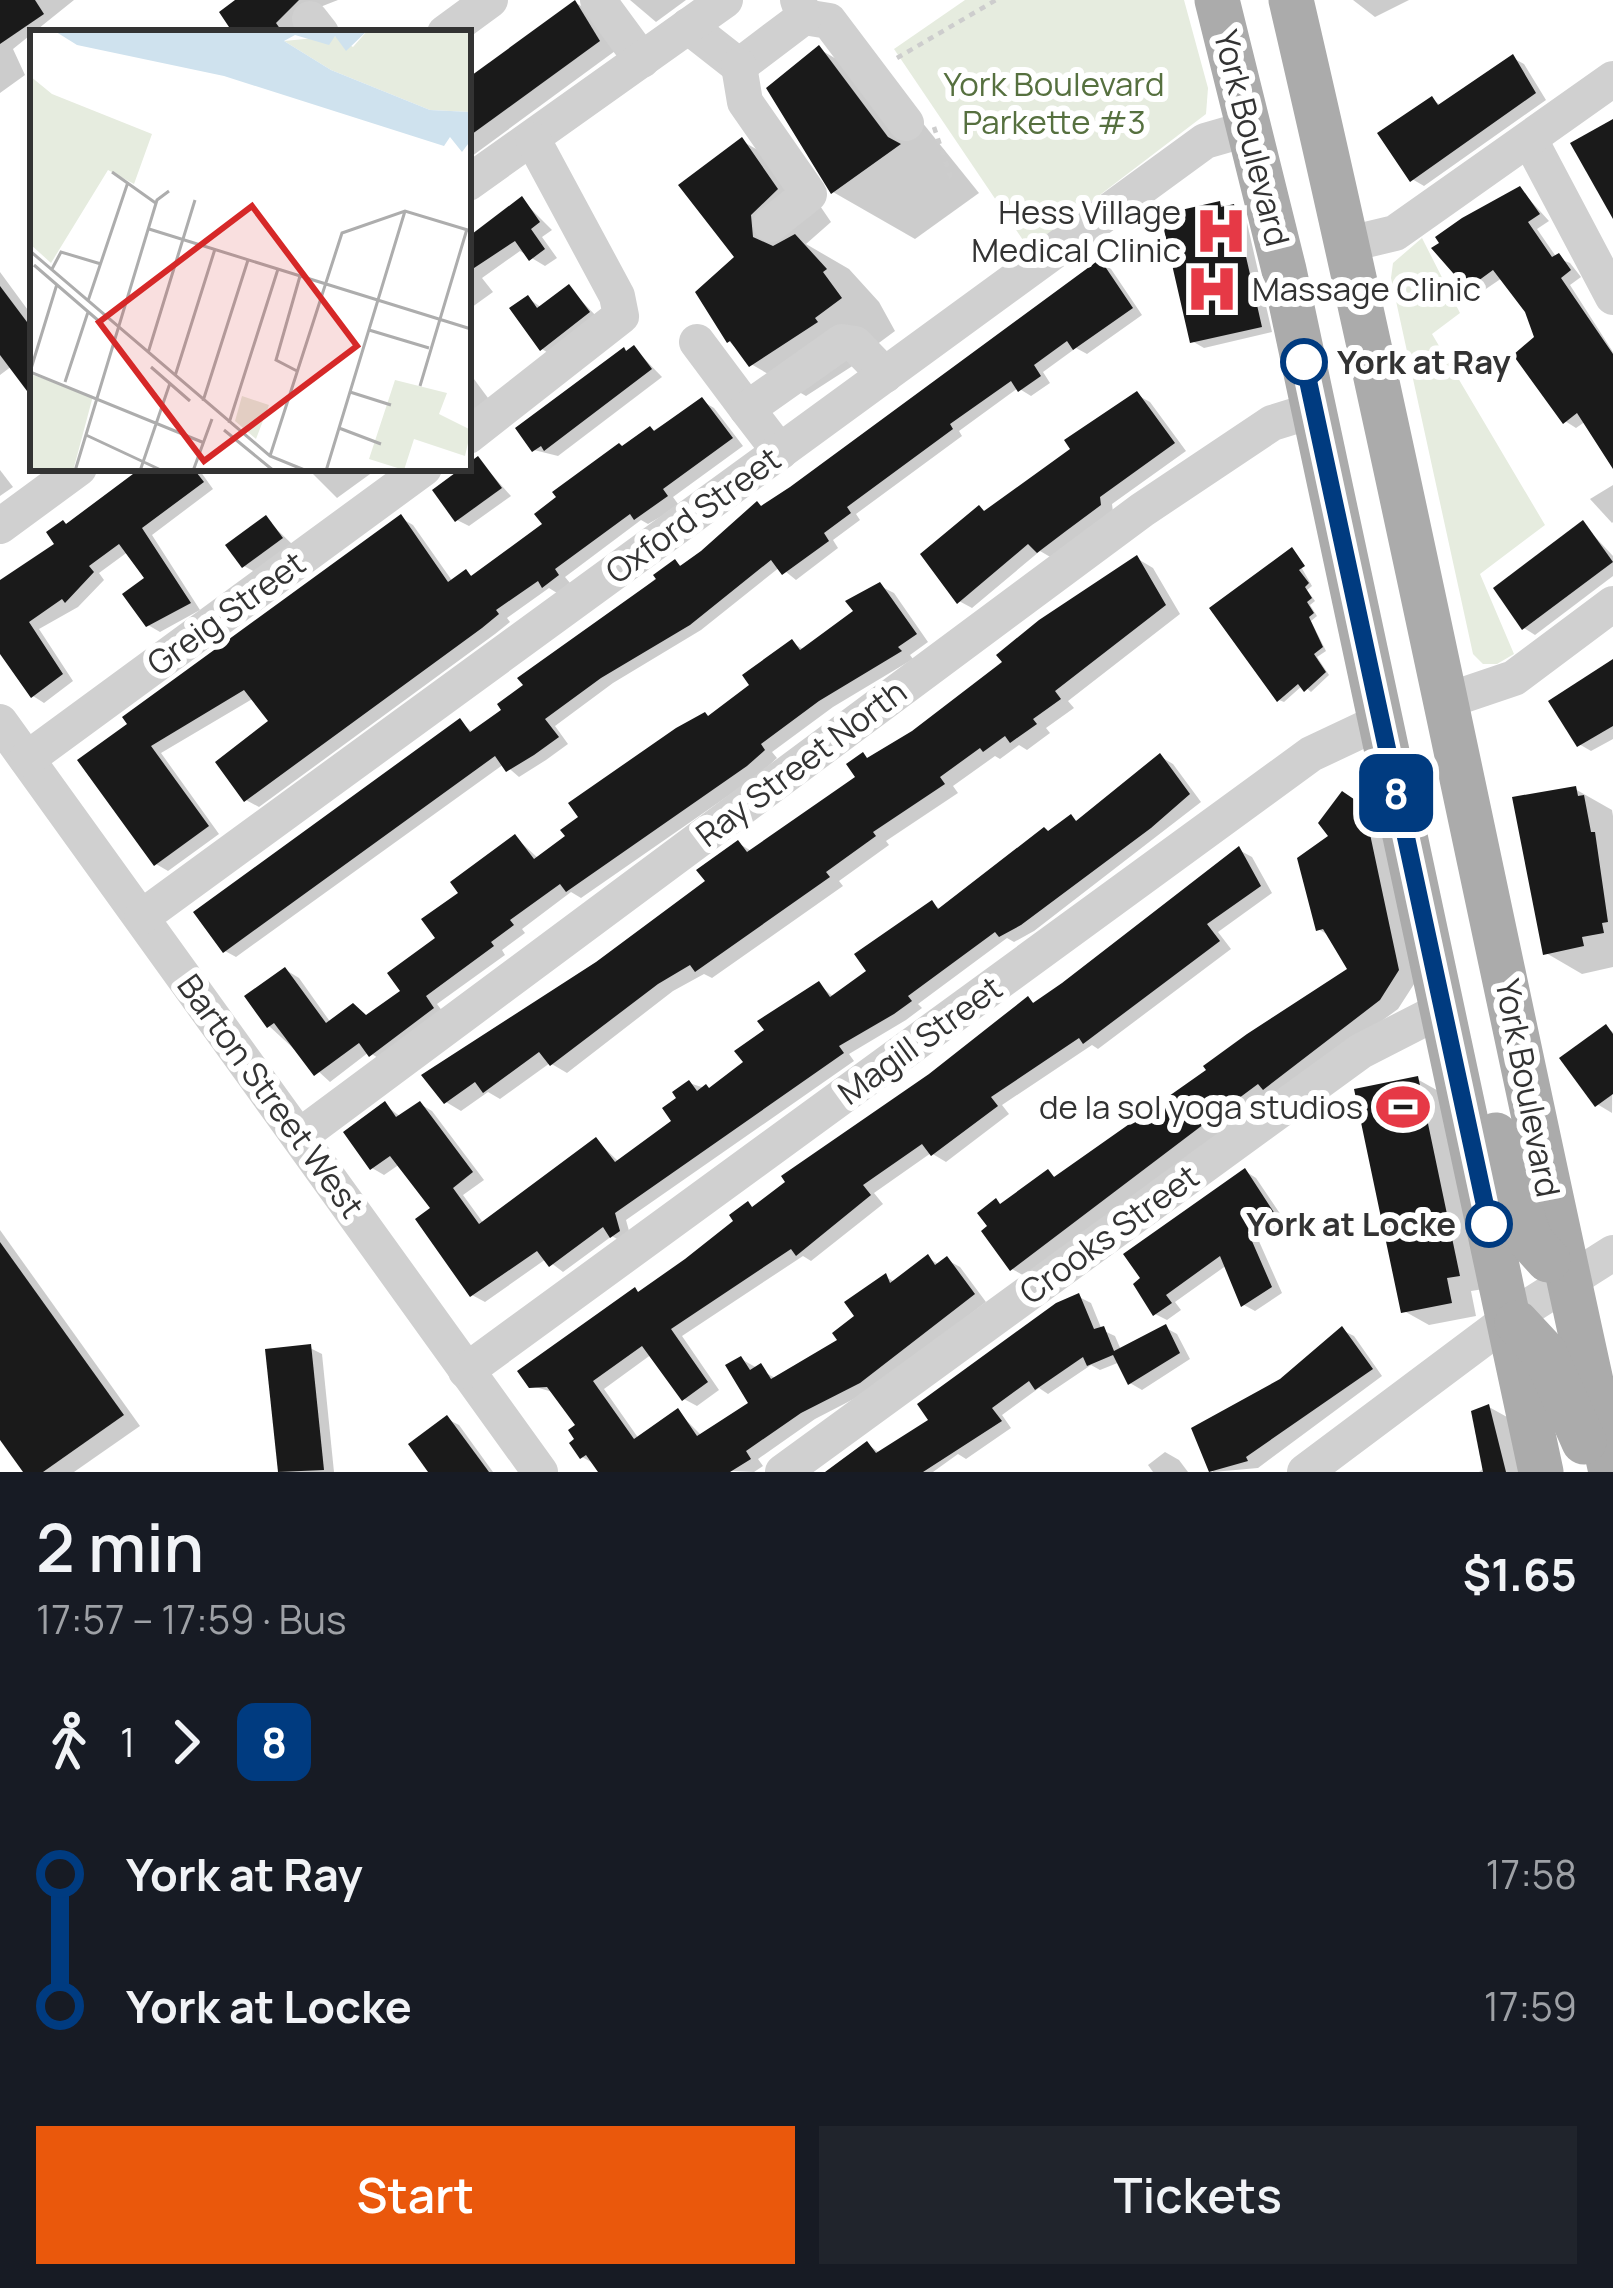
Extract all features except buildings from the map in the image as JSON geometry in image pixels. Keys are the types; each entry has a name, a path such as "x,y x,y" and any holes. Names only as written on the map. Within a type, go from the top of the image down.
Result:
{"main road":[{"name":"York Boulevard","path":"1217,0 1314,410 1512,1317 1541,1472"},
{"name":"York Boulevard","path":"1291,0 1449,700 1611,1472"},
{"path":"1250,128 1265,128 1295,145 1344,226"},
{"path":"1448,1031 1492,1123 1530,1240 1569,1283"},
{"path":"1512,1317 1544,1352 1598,1472"}],"street":[{"path":"450,30 490,0"},
{"path":"598,0 642,60"},
{"path":"471,182 725,0"},
{"path":"739,65 801,9 829,21 906,123"},
{"path":"688,26 739,65 745,102 809,194 770,224"},
{"path":"1344,226 1395,233 1613,79"},
{"name":"Oxford Street","path":"142,917 1205,141 1250,128"},
{"path":"471,434 604,334 621,316 617,296 533,140"},
{"path":"1530,140 1613,297"},
{"path":"697,342 780,452"},
{"path":"747,410 842,342 855,344 885,375"},
{"name":"Ray Street North","path":"300,1136 1142,510 1272,423 1314,410"},
{"path":"0,526 75,471"},
{"name":"Greig Street","path":"27,759 420,471"},
{"path":"1449,700 1514,678 1613,604"},
{"name":"Magill Street","path":"466,1371 1310,754 1381,721"},
{"name":"Barton Street West","path":"0,722 540,1472"},
{"name":"Crooks Street","path":"783,1472 1361,1051 1448,1031"},
{"path":"1304,1472 1512,1317 1613,1253"}],"path":[{"path":"894,60 996,0"}],"green space":[{"name":"York Boulevard Parkette #3","path":"965,0 1184,0 1208,88 1206,114 1029,249 894,49"},
{"path":"1422,238 1460,313 1432,334 1545,525 1480,574 1514,654 1497,664 1483,664 1473,654 1391,278 1393,263"}],"bus line":[{"name":"8","path":"1304,362 1489,1224"}],"place":[{"name":"Hess Village Medical Clinic","path":"1221,231"},
{"name":"Massage Clinic","path":"1212,289"},
{"name":"York at Ray","path":"1304,362"},
{"name":"de la sol yoga studios","path":"1403,1107"},
{"name":"York at Locke","path":"1489,1224"}]}
